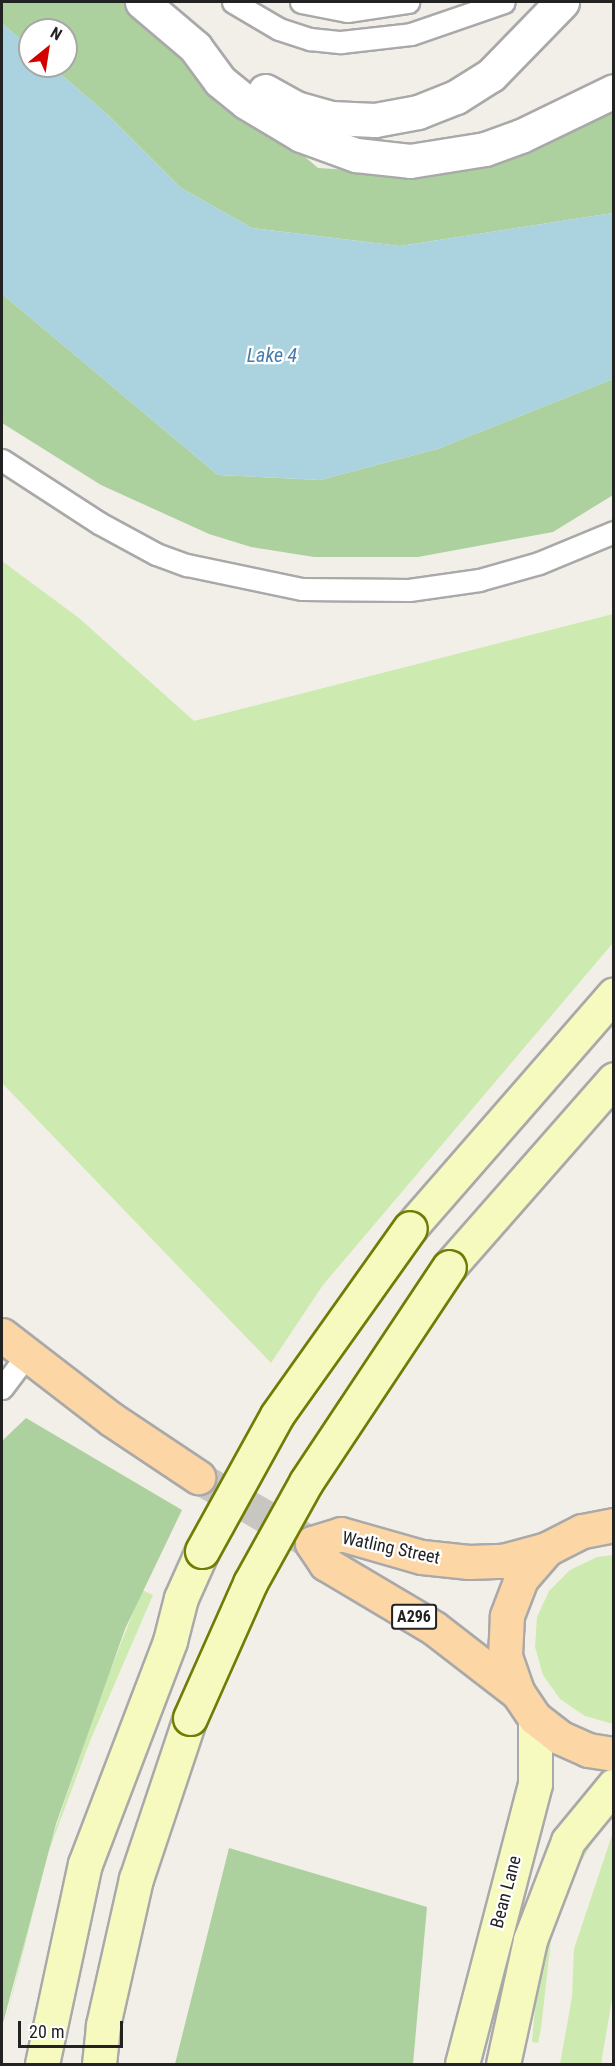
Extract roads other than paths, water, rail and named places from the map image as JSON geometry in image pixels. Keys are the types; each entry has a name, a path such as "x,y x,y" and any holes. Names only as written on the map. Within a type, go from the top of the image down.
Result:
{"main road":[{"path":"42,2064 77,1892 142,1708 202,1551 277,1415 410,1228 614,994"},
{"path":"99,2064 103,2025 136,1879 190,1718 250,1583 306,1482 449,1267 614,1079"},
{"path":"2,1335 111,1419 198,1477"},
{"path":"614,1526 582,1531 548,1549 521,1579 507,1616 505,1656 526,1706 569,1742 588,1750 614,1754"},
{"name":"Watling Street","path":"526,1706 434,1629 327,1564 312,1543 341,1534 422,1557 469,1562 503,1561 548,1549"},
{"name":"Bean Lane","path":"462,2064 535,1784 526,1706"},
{"name":"Bean Lane","path":"503,2064 530,1940 568,1841 614,1785"}],"street":[{"path":"142,2 195,47 220,81 274,120 329,147 392,160 431,159 502,144 614,91"},
{"path":"195,47 222,58 253,83 296,108 331,118 386,119 430,109 477,85 514,52 562,2"}],"lane":[{"path":"233,2 279,29 310,39 340,42 411,34 504,2"},
{"path":"302,2 347,11 408,2"},
{"path":"2,460 99,523 156,554 187,565 302,589 381,591 468,582 539,563 614,532"},
{"path":"2,1388 27,1356"}],"water":[{"name":"Lake 4","path":"2,23 18,37 18,78 65,78 107,114 181,188 252,228 400,246 613,213 613,379 437,449 320,480 218,475 2,294"}],"tunnel":[{"path":"198,1477 312,1543"}]}
